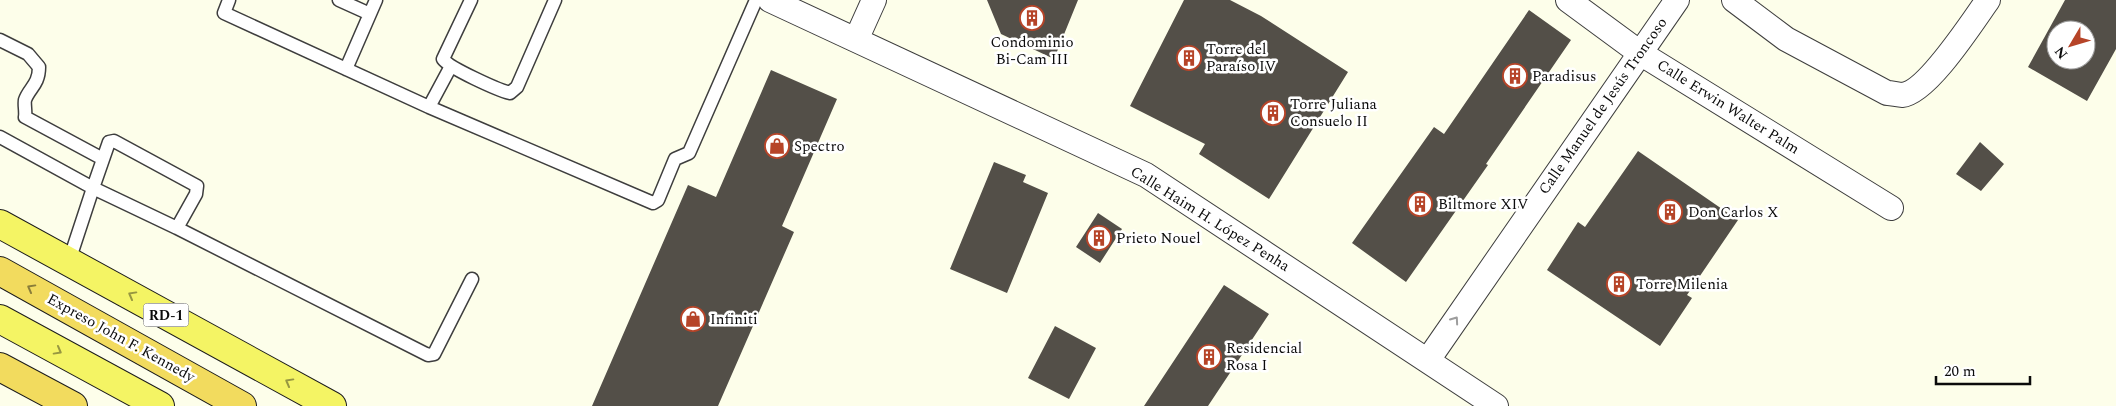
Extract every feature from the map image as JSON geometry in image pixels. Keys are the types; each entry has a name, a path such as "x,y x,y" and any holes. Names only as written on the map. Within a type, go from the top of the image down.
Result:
{"highway":[{"name":"Expreso John F. Kennedy","path":"0,271 242,406"},
{"path":"0,367 73,406"}],"main road":[{"name":"RD-1","path":"0,224 332,406"},
{"path":"0,319 160,406"}],"street":[{"name":"Calle Haim H. López Penha","path":"770,0 1146,175 1496,406"},
{"path":"856,40 874,0"},
{"name":"Calle Erwin Walter Palm","path":"1568,0 1640,53 1891,208"},
{"name":"Calle Manuel de Jesús Troncoso","path":"1428,360 1677,0"},
{"path":"1734,0 1786,39 1887,93 1903,95 1916,90 1938,68 1988,0"}],"lane":[{"path":"229,0 224,14 430,107 653,203 658,200 675,159 689,153 756,0"},
{"path":"338,0 370,14"},
{"path":"346,69 376,0"},
{"path":"471,0 443,59 451,66 500,91 510,93 517,87 555,0"},
{"path":"0,40 28,54 39,67 39,74 34,87 25,101 26,117 103,159"},
{"path":"430,107 451,66"},
{"path":"0,137 93,188 177,228 428,355 434,354 472,279"},
{"path":"70,261 109,142 114,141 198,186 196,194 177,228"}],"building":[{"name":"Condominio Bi-Cam III","path":"987,0 1078,0 1054,59 1001,34"},
{"path":"1184,0 1230,0 1261,16 1348,72 1269,199 1199,154 1205,144 1130,106"},
{"path":"2065,0 2116,0 2116,49 2087,101 2028,67 2046,34 2046,70 2096,70 2096,20 2054,20"},
{"path":"1529,10 1571,40 1486,164 1488,165 1406,282 1352,243 1434,127 1444,134"},
{"name":"Infiniti","path":"771,70 837,99 782,226 794,232 718,406 592,406 688,185 716,197"},
{"path":"1980,142 2004,164 1981,191 1956,174"},
{"path":"1638,151 1738,220 1687,295 1692,298 1660,346 1547,270 1578,222 1585,227"},
{"path":"994,162 1026,175 1023,182 1048,193 1007,293 950,269"},
{"name":"Prieto Nouel","path":"1098,213 1122,229 1100,263 1076,247"},
{"name":"Residencial Rosa I","path":"1224,285 1269,314 1208,406 1144,406"},
{"path":"1055,326 1096,348 1069,399 1028,378"}],"place":[{"name":"Condominio Bi-Cam III","path":"1032,18"},
{"name":"Torre del Paraíso IV","path":"1189,58"},
{"name":"Paradisus","path":"1515,76"},
{"name":"Torre Juliana Consuelo II","path":"1273,113"},
{"name":"Spectro","path":"777,146"},
{"name":"Biltmore XIV","path":"1420,204"},
{"name":"Don Carlos X","path":"1670,212"},
{"name":"Prieto Nouel","path":"1099,238"},
{"name":"Torre Milenia","path":"1619,284"},
{"name":"Infiniti","path":"693,319"},
{"name":"Residencial Rosa I","path":"1209,357"}]}
